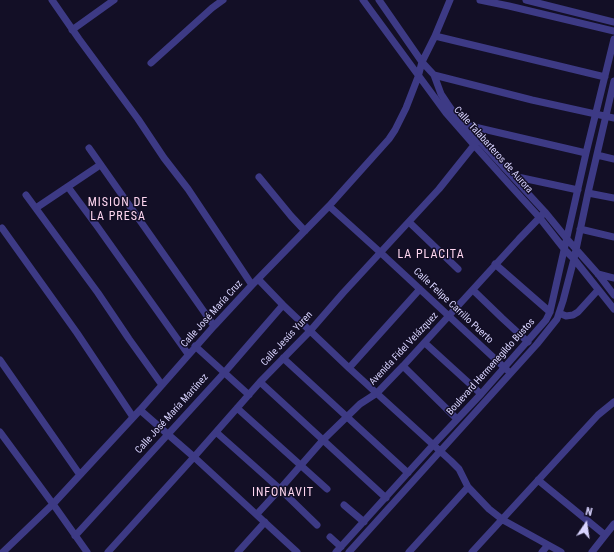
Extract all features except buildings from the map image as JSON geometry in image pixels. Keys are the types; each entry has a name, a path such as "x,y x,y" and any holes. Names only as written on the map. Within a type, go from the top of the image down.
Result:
{"street":[{"path":"52,0 72,30 192,195 252,285"},
{"path":"72,30 114,0"},
{"path":"151,63 212,8 223,0"},
{"name":"Calle Talabarteros de Aurora","path":"363,0 418,77 446,113 539,217 614,309"},
{"name":"Calle Talabarteros de Aurora","path":"379,0 422,62 434,75 442,94 454,113 545,212 614,295"},
{"name":"Calle José María Cruz","path":"3,552 53,504 140,410 188,354 383,147 392,135 406,108 422,62 450,0"},
{"path":"480,0 509,3 614,31"},
{"path":"526,0 614,22"},
{"path":"435,36 605,77"},
{"name":"Boulevard Hermenegildo Bustos","path":"349,552 440,451 507,371 546,320 550,312 614,39"},
{"path":"434,75 532,100 614,118"},
{"name":"Boulevard Hermenegildo Bustos","path":"339,550 457,419 481,394 547,332 557,319 574,259 614,81"},
{"path":"465,125 586,154"},
{"name":"Calle Jesús Yuren","path":"108,552 260,382 310,330 439,189 479,139"},
{"path":"89,148 214,326"},
{"path":"597,155 614,159"},
{"path":"36,208 100,165"},
{"path":"513,176 578,190"},
{"path":"260,177 305,231"},
{"path":"68,187 188,354"},
{"path":"588,193 614,198"},
{"path":"26,195 98,293 162,385"},
{"name":"Calle Felipe Carrillo Puerto","path":"329,206 507,371"},
{"name":"Avenida Fidel Velázquez","path":"257,514 323,440 360,404 377,393 403,366 495,264 545,212"},
{"path":"409,222 458,269"},
{"path":"2,228 77,333 133,417"},
{"path":"580,230 614,237"},
{"path":"495,264 550,312"},
{"path":"598,274 614,278"},
{"path":"258,279 349,368 459,469 468,487 489,509 503,520 561,552"},
{"path":"349,368 420,289"},
{"path":"473,290 528,342"},
{"path":"559,313 566,316 573,315 578,312 598,290"},
{"name":"Calle José María Martínez","path":"75,536 224,373 283,305"},
{"path":"424,343 481,394"},
{"path":"196,346 249,395"},
{"path":"283,358 408,473"},
{"path":"0,360 80,475"},
{"path":"403,366 457,419"},
{"path":"260,382 386,498"},
{"path":"472,552 598,415 614,402"},
{"path":"237,408 327,489"},
{"path":"140,410 257,514 292,550"},
{"path":"0,432 87,552"},
{"path":"216,432 280,489 317,525"},
{"path":"538,480 605,535"},
{"path":"409,552 468,487"},
{"path":"344,505 364,522"},
{"path":"378,507 384,513"},
{"path":"238,552 265,522"},
{"path":"592,552 614,524"},
{"path":"330,537 339,550"},
{"path":"542,552 548,545"}],"district":[{"name":"MISION DE LA PRESA","path":"118,210"},
{"name":"LA PLACITA","path":"431,255"},
{"name":"INFONAVIT","path":"283,493"}]}
